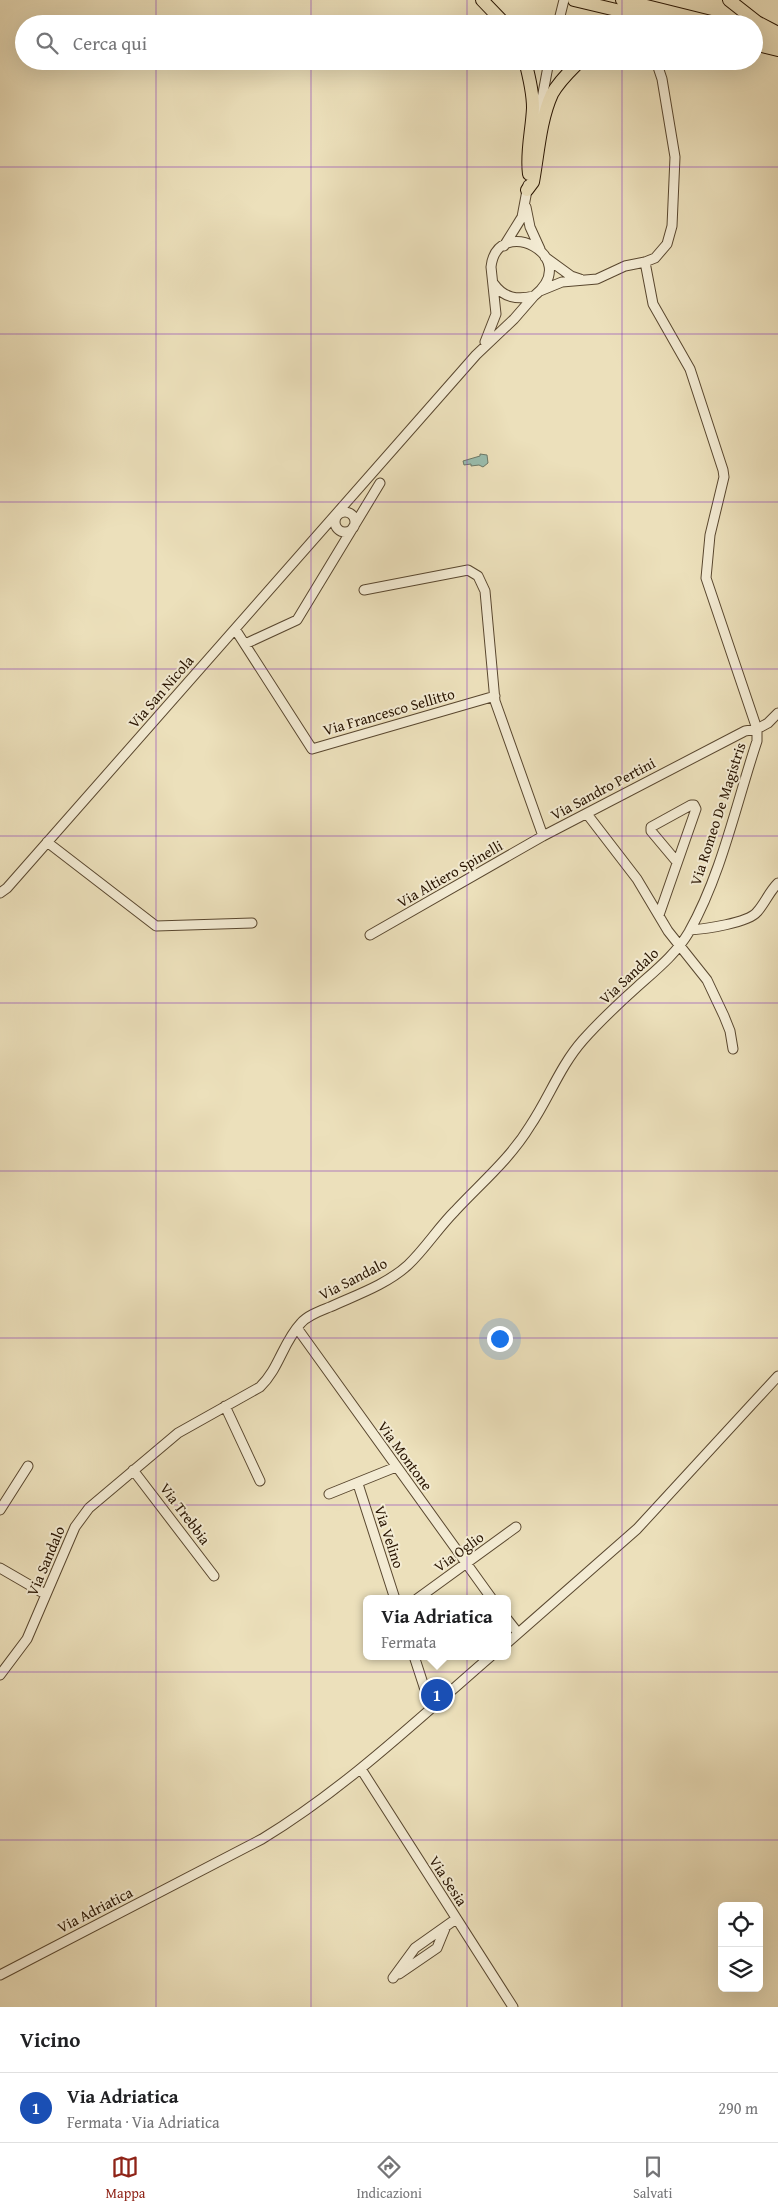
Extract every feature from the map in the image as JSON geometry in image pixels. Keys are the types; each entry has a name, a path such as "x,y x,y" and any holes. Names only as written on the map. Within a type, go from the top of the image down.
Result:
{"highway":[{"path":"482,0 496,15"},
{"path":"574,0 637,15"},
{"path":"622,0 683,15"},
{"path":"729,0 748,15"},
{"path":"763,25 778,33"},
{"path":"763,34 778,38"},
{"path":"528,70 532,100 527,157 530,174"},
{"path":"527,196 533,182 543,126 552,96 559,84 572,70"}],"street":[{"path":"560,15 564,0"},
{"path":"543,253 530,227 527,196 547,70"},
{"name":"Via San Nicola","path":"494,284 506,295 514,299 537,294 562,282 588,281 626,266 645,262 660,253 670,237 675,186 672,136 659,70"},
{"name":"Via San Nicola","path":"476,355 486,340 494,322 496,306 494,284 491,275 492,260 519,224 527,196"},
{"path":"503,246 512,242 524,242 543,253 570,276 588,281"},
{"name":"Via San Nicola","path":"0,900 4,890 476,355 537,294 548,275 543,253"},
{"path":"645,262 653,304 690,369 723,470 724,477 710,535 706,578 757,729"},
{"path":"245,644 297,620 380,483"},
{"path":"348,511 356,521 354,527 349,532 342,532 336,528 334,522 336,515 348,511"},
{"name":"Via Sandro Pertini","path":"364,590 468,570 478,576 485,591 494,696 543,836 745,732 757,729"},
{"name":"Via Francesco Sellitto","path":"235,629 312,749 494,696"},
{"name":"Via Romeo De Magistris","path":"690,930 704,899 729,829 757,741 757,729 768,723 778,714"},
{"path":"659,915 696,809 694,805 651,827 651,831 677,862"},
{"path":"587,814 637,879 679,946 699,969 713,991 730,1031 733,1049"},
{"name":"Via Altiero Spinelli","path":"370,935 543,836"},
{"path":"47,842 156,926 252,923"},
{"path":"690,930 734,923 751,918 756,914 778,883"},
{"name":"Via Sandalo","path":"0,1675 27,1639 36,1622 45,1594 80,1518 89,1508 178,1433 260,1387 268,1379 297,1328 315,1314 380,1284 395,1274 424,1249 437,1230 515,1148 530,1127 564,1066 581,1042 603,1018 679,946 690,930"},
{"name":"Via Montone","path":"297,1328 489,1595"},
{"path":"511,1640 637,1529 778,1376"},
{"path":"225,1406 260,1481"},
{"path":"0,1510 28,1466"},
{"path":"329,1494 358,1484 396,1467"},
{"name":"Via Trebbia","path":"134,1470 214,1576"},
{"name":"Via Velino","path":"358,1484 394,1595"},
{"name":"Via Oglio","path":"423,1595 516,1527"},
{"path":"0,1568 45,1594"},
{"path":"511,1624 518,1634"},
{"path":"415,1660 431,1708"},
{"name":"Via Adriatica","path":"0,1974 262,1839 299,1816 361,1769 486,1660"},
{"name":"Via Sesia","path":"361,1769 513,2007"},
{"path":"446,1926 437,1948 393,1978 415,1948 446,1926 456,1919"}],"shaded area":[{"path":"480,454 487,455 488,463 483,467 479,465 471,466 471,464 464,465 463,461 480,456"}],"place":[{"name":"Via Adriatica","path":"437,1695"}]}
